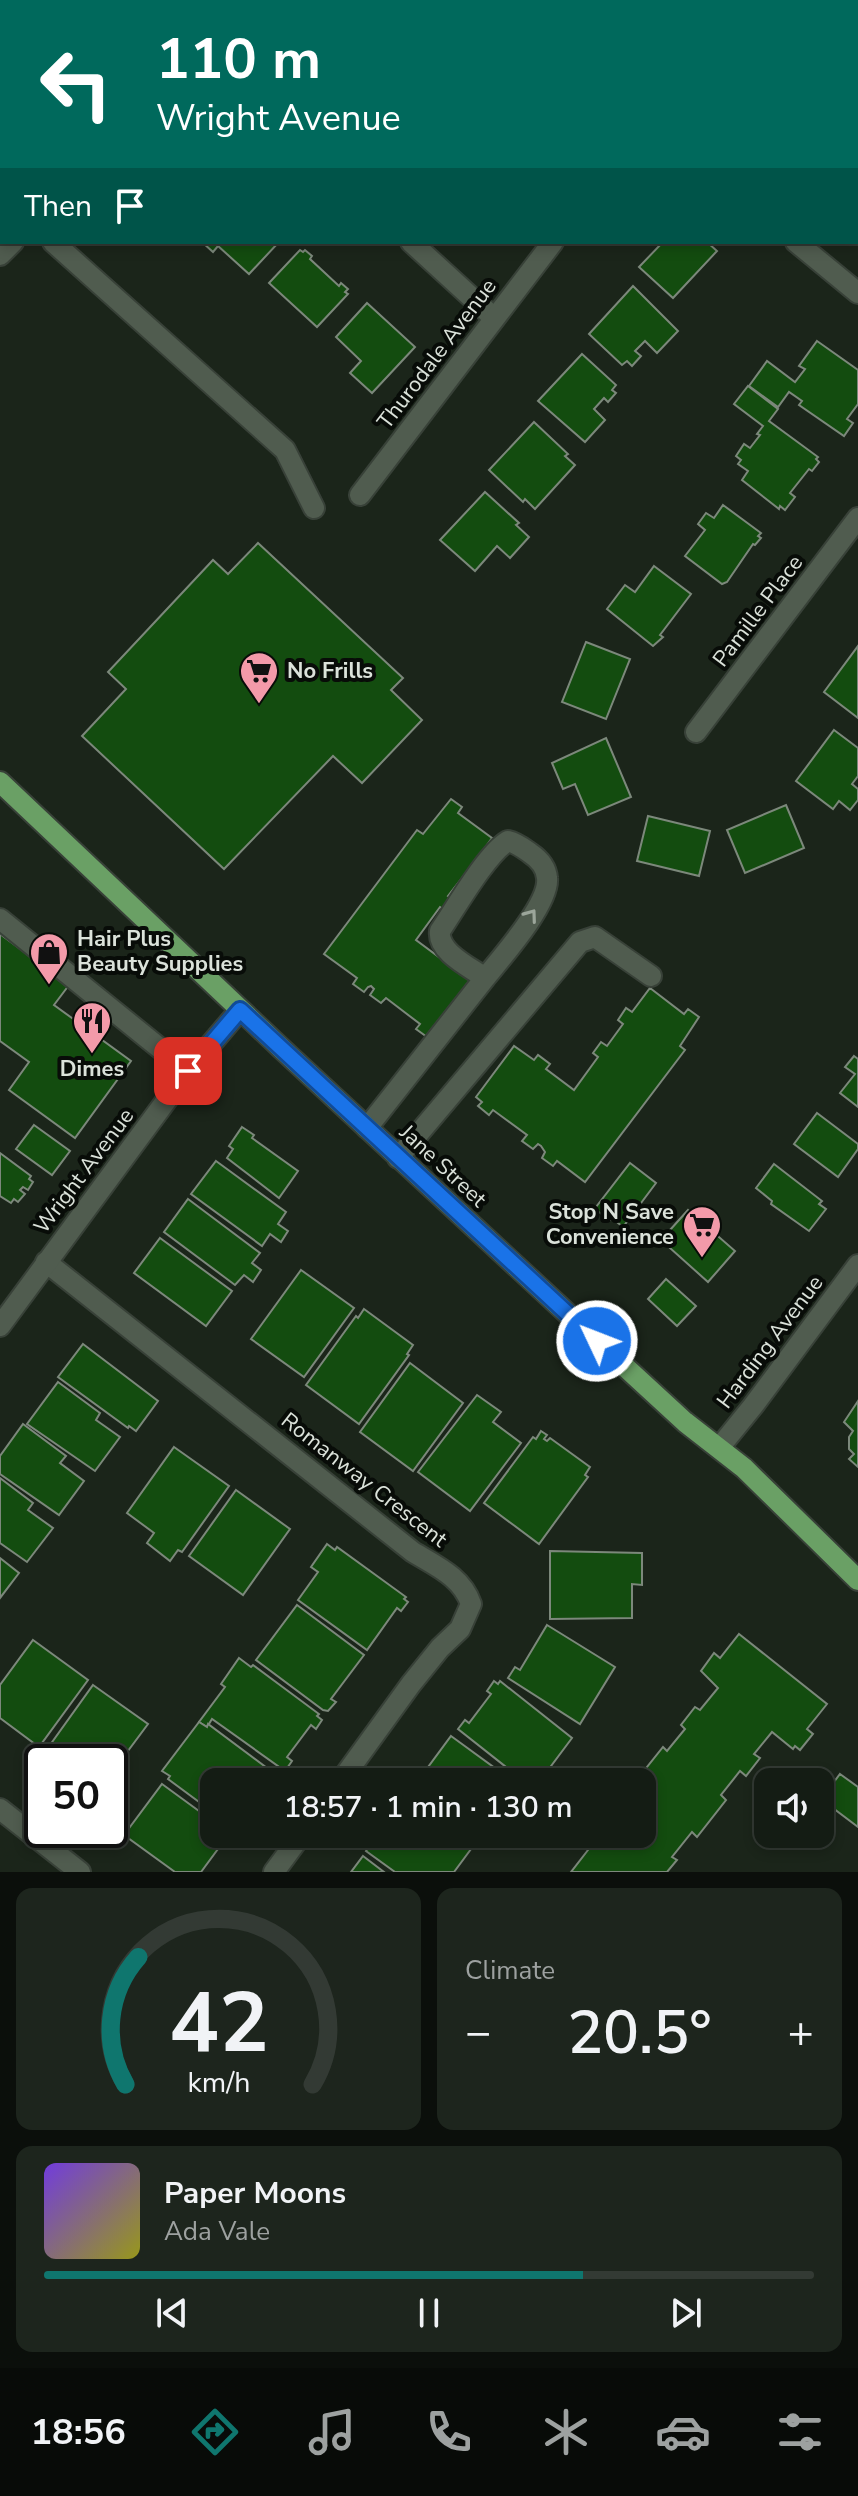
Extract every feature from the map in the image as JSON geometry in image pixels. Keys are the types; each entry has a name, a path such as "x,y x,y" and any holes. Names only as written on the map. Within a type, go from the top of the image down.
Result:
{"main road":[{"name":"Jane Street","path":"0,782 398,1158 685,1422 744,1468 858,1580"}],"street":[{"path":"55,244 285,450 314,508"},
{"path":"413,244 494,318"},
{"name":"Thurodale Avenue","path":"360,495 551,244"},
{"path":"798,244 858,293"},
{"name":"Pamille Place","path":"696,732 858,518"},
{"path":"367,1128 485,978 541,901 547,887 544,865 515,842 503,844 486,864 440,931 442,944 485,978"},
{"path":"0,919 188,1071"},
{"path":"398,1158 580,942 595,937 651,976"},
{"name":"Wright Avenue","path":"0,1326 188,1071 240,1010"},
{"name":"Romanway Crescent","path":"46,1262 413,1552 450,1575 466,1590 471,1604 460,1629 411,1684 350,1768"},
{"name":"Harding Avenue","path":"719,1448 858,1265"},
{"path":"0,1809 80,1872"},
{"path":"274,1872 292,1848"}],"building":[{"path":"204,244 277,244 249,274 218,246 213,252"},
{"path":"661,244 709,244 717,251 673,298 639,267"},
{"path":"300,250 312,256 310,259 339,286 341,283 348,289 345,292 348,294 317,327 269,283"},
{"path":"633,286 678,331 657,353 645,341 635,351 641,356 632,366 627,361 622,365 589,334"},
{"path":"367,303 415,347 372,393 350,373 361,361 336,337"},
{"path":"817,341 858,370 858,404 847,419 853,423 844,436 799,405 802,401 789,392 778,407 749,386 767,361 795,382 805,369 799,366"},
{"path":"582,354 616,385 612,390 616,393 608,402 604,398 594,409 605,420 585,442 538,401"},
{"path":"748,386 778,409 769,421 818,457 819,462 812,471 809,469 790,493 795,497 785,510 780,506 779,509 742,480 748,471 738,464 741,460 736,456 744,444 750,448 763,426 734,404"},
{"path":"534,422 568,454 565,456 575,465 535,509 525,499 523,502 489,470"},
{"path":"485,492 519,523 516,525 529,537 510,558 497,546 475,571 440,540"},
{"path":"723,505 761,533 758,536 761,538 753,544 727,582 722,584 685,556 705,530 698,524 706,513 714,518"},
{"name":"No Frills","path":"258,543 403,678 391,690 422,720 362,783 333,756 224,869 82,736 126,689 108,672 213,560 228,574"},
{"path":"654,566 691,594 660,635 663,637 653,646 607,609 625,585 635,592"},
{"path":"586,642 630,659 606,719 562,702"},
{"path":"858,646 858,718 824,692"},
{"path":"834,730 858,748 858,776 852,784 858,789 858,800 850,810 839,801 833,809 796,781"},
{"path":"606,738 631,797 588,815 575,784 563,789 552,763"},
{"path":"451,799 462,807 458,813 492,838 474,863 471,877 466,873 448,896 454,900 446,911 440,907 416,940 475,984 427,1037 416,1029 420,1024 386,998 381,1003 370,995 374,989 371,986 364,992 353,984 357,978 324,954 417,830 423,834"},
{"path":"786,805 804,848 745,873 727,830"},
{"path":"648,816 710,831 699,876 637,861"},
{"path":"0,934 69,985 54,1005 131,1061 75,1138 9,1090 29,1062 0,1041"},
{"path":"650,988 684,1014 688,1009 699,1017 680,1046 685,1050 585,1182 557,1161 553,1166 542,1158 545,1152 541,1146 538,1144 533,1149 522,1141 527,1135 493,1110 489,1115 478,1106 482,1102 476,1097 514,1046 534,1060 538,1055 550,1064 546,1069 574,1090 598,1057 593,1053 601,1042 607,1046 623,1024 618,1020 626,1008 632,1012"},
{"path":"854,1056 858,1059 858,1107 840,1093 855,1074 845,1067"},
{"path":"817,1113 858,1144 858,1149 838,1177 794,1144"},
{"path":"34,1125 70,1151 52,1175 16,1149"},
{"path":"242,1127 254,1135 252,1138 298,1171 279,1198 227,1158 233,1149 229,1146"},
{"path":"0,1153 31,1176 29,1179 33,1182 28,1190 23,1187 20,1190 25,1194 18,1202 14,1199 11,1203 0,1196"},
{"path":"216,1161 286,1212 278,1224 288,1231 281,1242 270,1234 262,1246 191,1194"},
{"path":"630,1163 656,1183 623,1227 596,1210 596,1207"},
{"path":"774,1164 822,1201 819,1204 826,1209 809,1231 771,1204 772,1201 756,1188"},
{"path":"188,1199 260,1253 252,1263 261,1270 253,1282 244,1275 235,1285 164,1232"},
{"path":"688,1210 735,1251 708,1282 661,1240"},
{"path":"160,1238 232,1291 206,1326 134,1273"},
{"path":"301,1270 354,1308 304,1377 251,1339"},
{"path":"666,1279 696,1306 677,1326 648,1299"},
{"path":"364,1309 413,1345 359,1424 306,1385"},
{"path":"83,1344 158,1401 136,1431 58,1377"},
{"path":"410,1363 463,1403 413,1471 360,1432"},
{"path":"58,1382 100,1413 96,1420 120,1437 95,1471 27,1424"},
{"path":"477,1395 501,1412 493,1422 521,1443 470,1511 418,1472"},
{"path":"858,1401 858,1467 849,1459 854,1454 849,1449 849,1437 853,1431 844,1422"},
{"path":"23,1424 66,1456 60,1463 84,1481 59,1515 0,1474 0,1456"},
{"path":"541,1431 547,1435 544,1439 547,1441 550,1438 590,1467 585,1475 588,1477 539,1544 484,1503 533,1437 536,1439"},
{"path":"174,1447 229,1486 182,1552 178,1550 170,1561 147,1543 154,1533 127,1513"},
{"path":"0,1478 33,1503 28,1510 53,1528 27,1562 0,1543"},
{"path":"236,1490 290,1529 243,1595 189,1556"},
{"path":"327,1544 335,1550 337,1547 406,1597 404,1599 408,1602 401,1611 397,1608 367,1650 298,1600 318,1572 311,1567"},
{"path":"550,1551 642,1553 642,1585 632,1584 632,1618 550,1619"},
{"path":"0,1558 19,1573 0,1598"},
{"path":"297,1605 364,1655 331,1699 336,1702 328,1711 256,1660"},
{"path":"547,1625 615,1667 580,1724 508,1678 515,1667 520,1670"},
{"path":"739,1634 827,1704 807,1729 813,1734 800,1750 795,1746 793,1749 772,1732 754,1754 760,1758 746,1776 740,1771 721,1795 726,1800 697,1837 692,1832 672,1857 677,1860 667,1872 571,1872 588,1850 586,1848 656,1848 656,1768 646,1768 663,1747 667,1751 685,1729 681,1725 695,1707 700,1710 718,1688 701,1671 714,1653 720,1658"},
{"path":"33,1640 88,1680 41,1744 35,1744 0,1718 0,1685"},
{"path":"239,1658 319,1714 317,1716 322,1720 316,1729 311,1725 287,1757 292,1761 287,1768 281,1768 212,1719 207,1727 199,1722 225,1687 221,1684"},
{"path":"494,1681 498,1684 500,1681 572,1738 550,1768 507,1768 458,1729 465,1720 469,1723 491,1694 487,1691"},
{"path":"93,1685 148,1724 128,1751 128,1744 51,1744"},
{"path":"199,1722 207,1727 208,1724 267,1768 200,1768 200,1803 162,1771"},
{"path":"451,1736 495,1768 427,1768"},
{"path":"840,1774 858,1787 858,1827 834,1809 834,1782"},
{"path":"162,1784 200,1812 200,1848 219,1848 201,1872 175,1872 128,1838 128,1830"},
{"path":"368,1848 472,1848 454,1872 395,1872 366,1851"},
{"path":"363,1856 384,1872 351,1872"}],"place":[{"name":"No Frills","path":"259,705"},
{"name":"Hair Plus Beauty Supplies","path":"49,986"},
{"name":"Dimes","path":"92,1055"},
{"name":"Stop N Save Convenience","path":"702,1259"}],"route":[{"path":"188,1071 240,1010 597,1341"}]}
